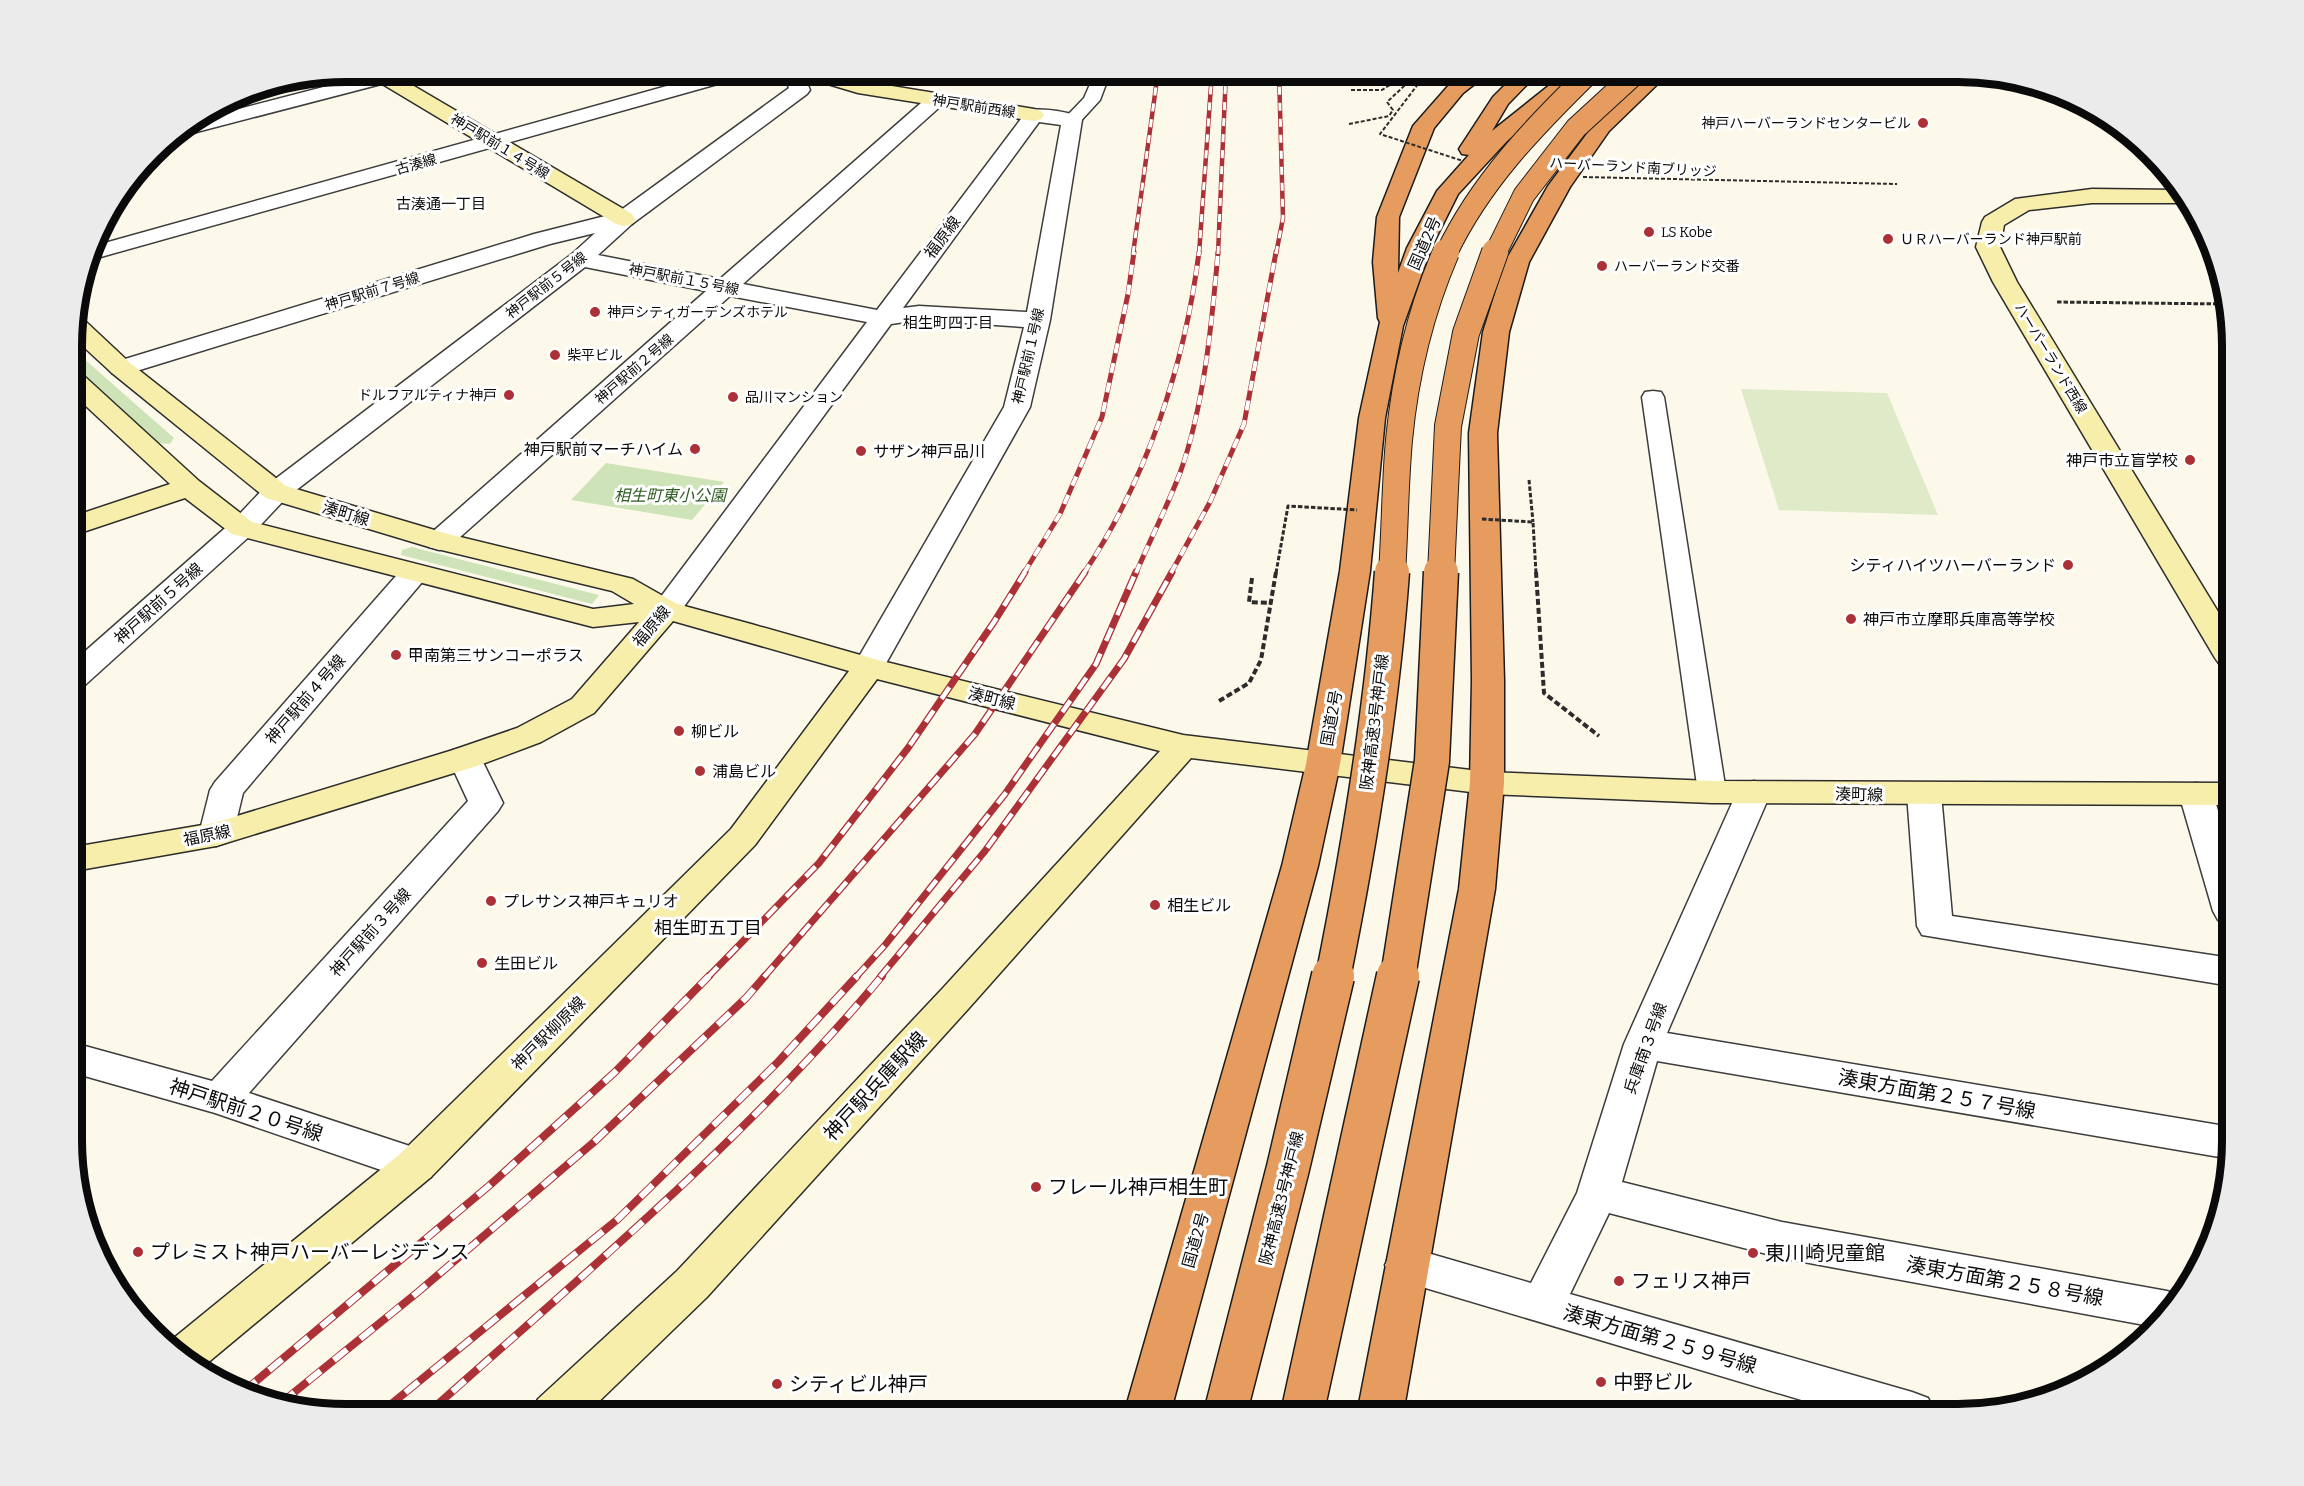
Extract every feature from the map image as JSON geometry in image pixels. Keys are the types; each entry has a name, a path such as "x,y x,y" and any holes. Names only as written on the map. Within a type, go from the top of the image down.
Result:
{"highway":[{"path":"1390,326 1385,262 1388,217 1424,126 1456,89 1466,82"},
{"path":"1448,190 1479,132 1500,101 1519,82"},
{"name":"国道2号","path":"1150,1404 1300,866 1323,764 1355,571 1372,418 1390,326 1419,248 1448,190 1499,136 1566,82"},
{"name":"阪神高速3号神戸線","path":"1228,1404 1297,1137 1341,939 1372,755 1392,575 1401,420 1420,328 1447,252 1483,188 1540,120 1580,82"},
{"path":"1304,1404 1402,952 1432,761 1448,426 1466,333 1492,259 1524,195 1576,128 1626,82"},
{"path":"1382,1404 1477,889 1487,783 1488,680 1483,433 1496,332 1517,261 1559,186 1602,127 1649,82"}],"street":[{"path":"206,124 359,82"},
{"name":"神戸駅前１４号線","path":"401,82 493,143 624,219"},
{"name":"古湊線","path":"101,252 704,82"},
{"name":"神戸駅前５号線","path":"82,671 242,528 276,492 580,259 624,219 800,90 796,82"},
{"name":"神戸駅前西線","path":"841,82 858,87 1034,115"},
{"name":"神戸駅前２号線","path":"439,541 936,100"},
{"path":"1034,115 1072,120"},
{"name":"福原線","path":"82,858 216,834 465,758 529,735 583,706 666,610 1034,115"},
{"name":"神戸駅前１号線","path":"869,667 1017,407 1038,320 1072,120"},
{"name":"ハーバーランド西線","path":"2175,197 2092,196 2023,204 1993,222 1988,247 2005,282 2222,643"},
{"name":"神戸駅前７号線","path":"121,368 542,239 624,219"},
{"name":"神戸駅前１５号線","path":"580,259 882,318 919,313 1038,320"},
{"name":"湊町線","path":"83,332 121,368 276,492 439,541 622,585 666,610 869,667 1183,746 1487,783 1712,792 2222,794"},
{"name":"湊町線","path":"82,388 189,487 242,528 414,574 593,618 666,610"},
{"path":"82,523 189,487"},
{"name":"神戸駅前４号線","path":"216,834 227,790 414,574"},
{"name":"神戸駅柳原線","path":"190,1352 416,1166 742,837 869,667"},
{"name":"神戸駅兵庫駅線","path":"565,1404 692,1284 964,989 1183,746"},
{"name":"神戸駅前３号線","path":"220,1099 486,803 465,758"},
{"name":"兵庫南３号線","path":"1542,1305 1598,1193 1643,1044 1754,792"},
{"path":"1924,794 1935,926 2222,971"},
{"path":"2196,794 2222,881"},
{"name":"湊東方面第２５７号線","path":"1643,1044 2222,1141"},
{"name":"神戸駅前２０号線","path":"82,1060 220,1099 416,1166"},
{"name":"湊東方面第２５８号線","path":"1598,1193 1782,1240 2160,1309"},
{"name":"湊東方面第２５９号線","path":"1407,1265 1881,1404"}],"lane":[{"path":"1072,120 1092,100 1099,82"},
{"path":"1653,397 1712,792"}],"path":[{"path":"1351,90 1382,90 1395,82"},
{"path":"1349,124 1389,116 1394,110 1387,102 1408,82"},
{"path":"1420,82 1380,134 1467,162"},
{"name":"ハーバーランド南ブリッジ","path":"1576,176 1897,184"},
{"path":"2056,302 2218,304"},
{"path":"1529,480 1533,522"},
{"path":"1252,578 1249,602 1271,603"}],"green space":[{"path":"82,357 174,438 170,444 158,443 82,373"},
{"path":"1741,389 1887,393 1938,515 1779,510"},
{"name":"相生町東小公園","path":"606,463 724,482 692,520 571,500"},
{"path":"412,547 599,595 592,604 401,555 402,550"}],"railway":[{"path":"1133,254 1157,82"},
{"path":"1199,254 1211,82"},
{"path":"1218,254 1226,82"},
{"path":"1276,254 1283,218 1279,82"},
{"path":"1024,573 1060,514 1102,417 1128,294 1134,252"},
{"path":"1084,573 1127,499 1160,419 1184,336 1199,252"},
{"path":"1136,573 1180,473 1195,420 1210,335 1218,252"},
{"path":"1171,573 1210,502 1244,424 1276,252"},
{"path":"708,977 819,863 908,748 994,622 1025,572"},
{"path":"764,977 975,734 1085,572"},
{"path":"856,977 885,945 1005,794 1096,664 1136,572"},
{"path":"880,977 985,851 1124,659 1172,572"},
{"path":"251,1385 490,1185 615,1072 709,976"},
{"path":"289,1397 418,1292 594,1142 746,998 765,976"},
{"path":"391,1404 618,1219 778,1062 857,976"},
{"path":"438,1404 604,1257 720,1149 830,1036 882,976"}],"place":[{"name":"神戸ハーバーランドセンタービル","path":"1923,123"},
{"name":"LS Kobe","path":"1649,232"},
{"name":"ＵＲハーバーランド神戸駅前","path":"1888,239"},
{"name":"ハーバーランド交番","path":"1602,266"},
{"name":"神戸シティガーデンズホテル","path":"595,312"},
{"name":"柴平ビル","path":"555,355"},
{"name":"ドルフアルティナ神戸","path":"509,395"},
{"name":"品川マンション","path":"733,397"},
{"name":"神戸駅前マーチハイム","path":"695,449"},
{"name":"サザン神戸品川","path":"861,451"},
{"name":"神戸市立盲学校","path":"2190,460"},
{"name":"シティハイツハーバーランド","path":"2068,565"},
{"name":"神戸市立摩耶兵庫高等学校","path":"1851,619"},
{"name":"甲南第三サンコーポラス","path":"396,655"},
{"name":"柳ビル","path":"679,731"},
{"name":"浦島ビル","path":"700,771"},
{"name":"プレサンス神戸キュリオ","path":"491,901"},
{"name":"相生ビル","path":"1155,905"},
{"name":"生田ビル","path":"482,963"},
{"name":"フレール神戸相生町","path":"1036,1187"},
{"name":"プレミスト神戸ハーバーレジデンス","path":"138,1252"},
{"name":"東川崎児童館","path":"1753,1253"},
{"name":"フェリス神戸","path":"1619,1281"},
{"name":"中野ビル","path":"1601,1382"},
{"name":"シティビル神戸","path":"777,1384"}],"district":[{"name":"古湊通一丁目","path":"441,204"},
{"name":"相生町四丁目","path":"948,323"},
{"name":"相生町五丁目","path":"708,928"}]}
